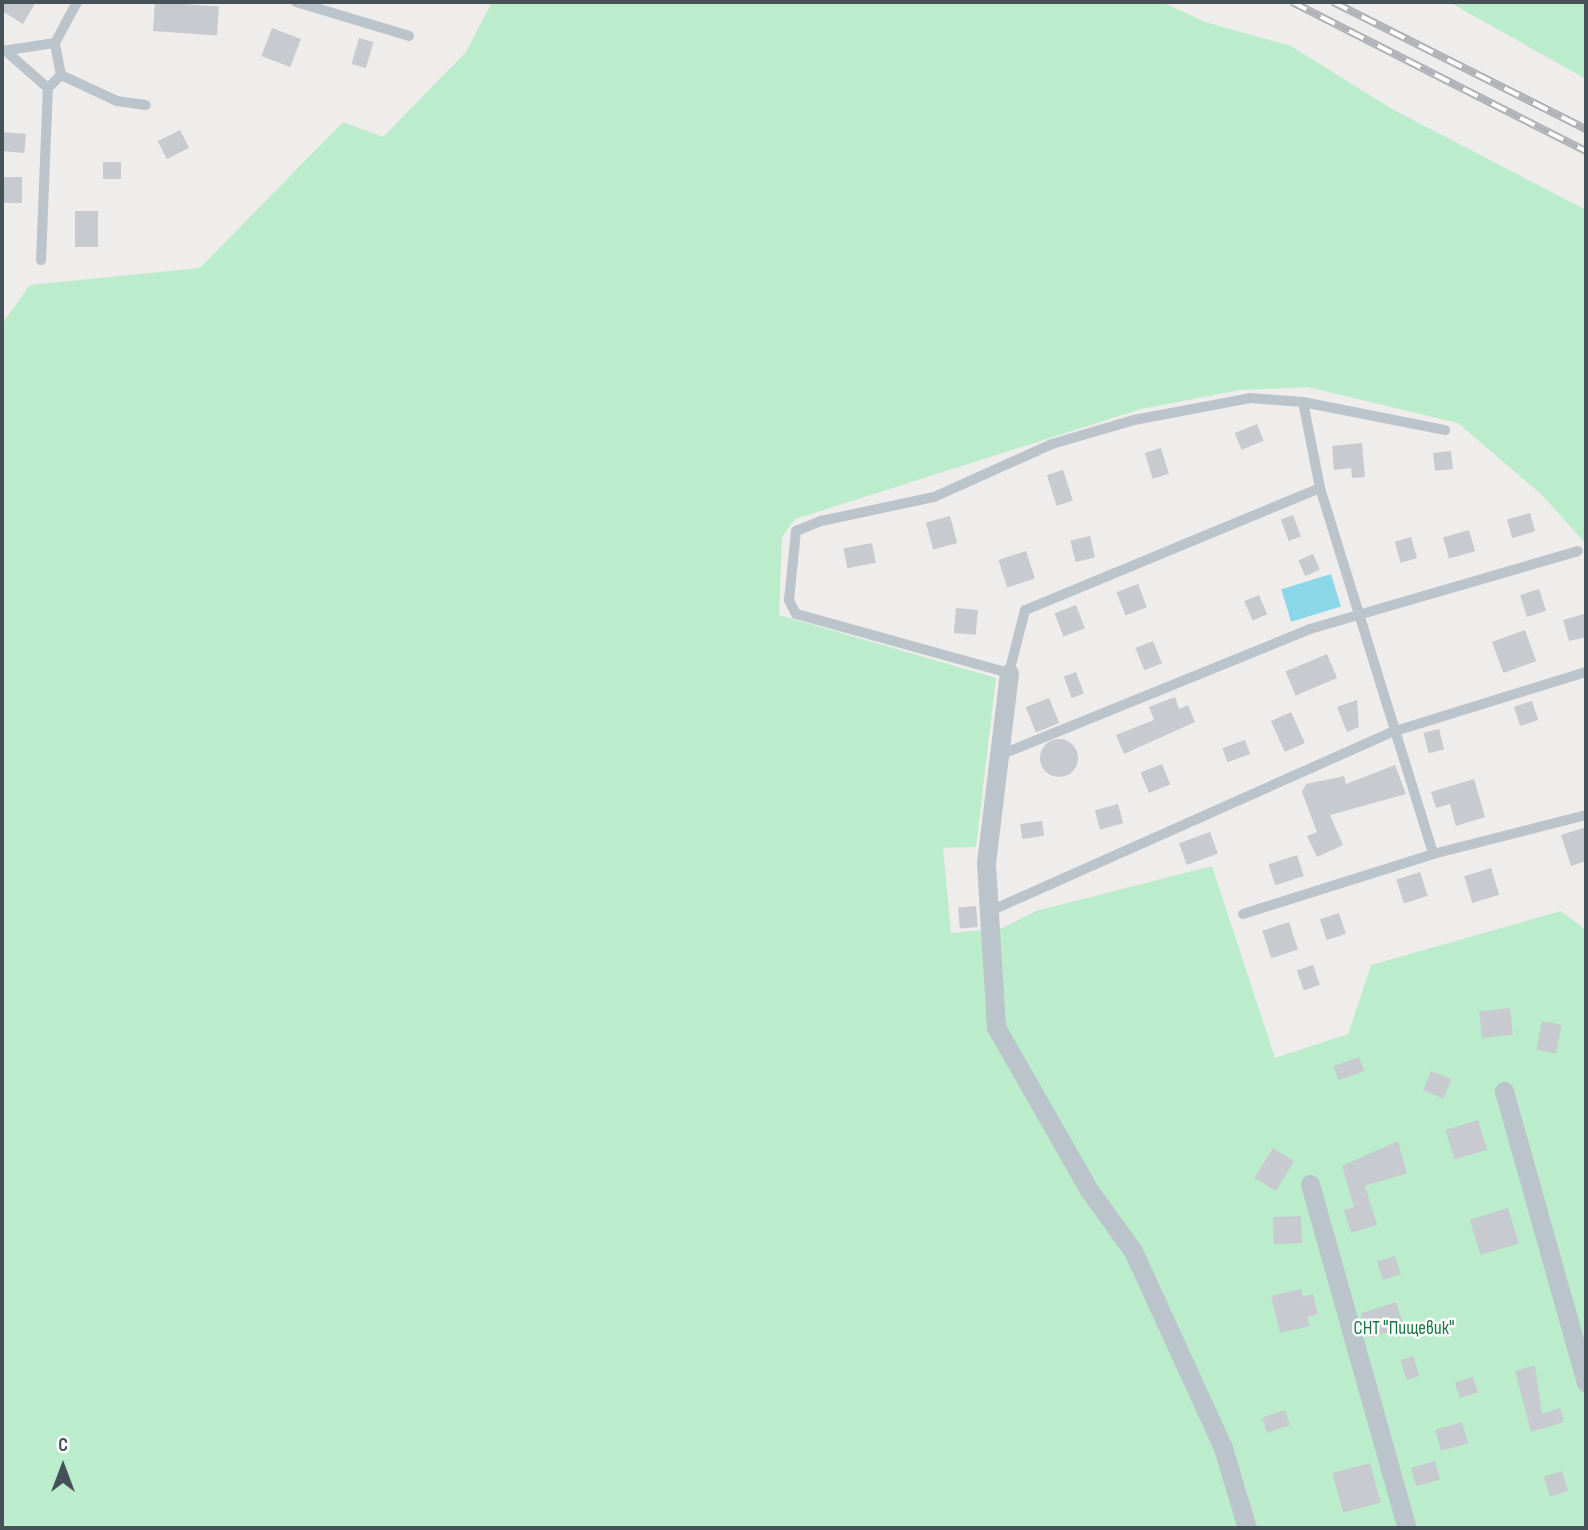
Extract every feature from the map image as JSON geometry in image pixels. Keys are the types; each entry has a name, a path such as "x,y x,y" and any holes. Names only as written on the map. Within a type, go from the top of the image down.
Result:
{"street":[{"path":"1009,673 986,863 996,1027 1089,1190 1133,1251 1223,1447 1247,1528"},
{"path":"1504,1091 1586,1383"},
{"path":"1310,1184 1407,1528"}],"lane":[{"path":"61,75 55,43 77,2"},
{"path":"296,2 409,36"},
{"path":"48,88 5,52 13,46 55,43"},
{"path":"41,260 48,88 61,75"},
{"path":"61,75 117,101 146,105"},
{"path":"1320,488 1025,610 1009,673 796,614 789,600 796,531 934,497 1052,444 1134,420 1250,398 1303,402 1445,430"},
{"path":"1303,402 1320,488 1356,615 1433,854"},
{"path":"1000,755 1356,615 1578,551"},
{"path":"990,911 1392,732 1586,672"},
{"path":"1243,914 1433,854 1586,815"}],"green space":[{"name":"СНТ \"Пищевик\"","path":"492,2 1162,2 1205,22 1291,46 1392,109 1586,210 1586,544 1542,495 1458,423 1308,387 1240,390 1141,409 795,519 782,537 779,615 996,678 976,847 943,848 951,933 1003,928 1036,911 1212,866 1275,1058 1348,1034 1371,965 1561,911 1586,930 1586,1528 2,1528 2,324 30,285 200,268 343,122 383,137 466,52"},
{"path":"1449,2 1586,2 1586,79"}],"water":[{"path":"1331,574 1341,607 1291,622 1281,589"}],"building":[{"path":"2,2 36,2 23,24 2,11"},
{"path":"155,2 219,6 217,35 153,31"},
{"path":"272,28 301,39 290,67 261,56"},
{"path":"359,38 373,42 366,68 352,64"},
{"path":"180,130 189,148 167,159 158,141"},
{"path":"2,132 26,134 24,153 2,151"},
{"path":"103,162 121,162 121,179 103,179"},
{"path":"2,177 22,177 22,203 2,203"},
{"path":"75,211 98,211 98,247 75,247"},
{"path":"1257,424 1264,441 1241,450 1235,433"},
{"path":"1362,443 1365,477 1352,478 1351,468 1334,470 1332,446"},
{"path":"1161,448 1169,474 1153,479 1145,453"},
{"path":"1451,451 1453,469 1435,471 1433,453"},
{"path":"1063,470 1073,500 1057,506 1047,475"},
{"path":"1530,513 1535,531 1512,538 1507,520"},
{"path":"1293,515 1301,537 1289,541 1281,519"},
{"path":"950,516 957,543 933,550 926,522"},
{"path":"1469,530 1475,551 1449,559 1443,537"},
{"path":"1090,536 1095,557 1075,562 1071,540"},
{"path":"1411,537 1417,558 1401,563 1395,542"},
{"path":"872,543 876,563 847,568 844,549"},
{"path":"1026,551 1035,579 1007,588 998,560"},
{"path":"1313,554 1320,570 1305,576 1298,561"},
{"path":"1138,584 1147,607 1125,616 1117,592"},
{"path":"1539,589 1546,611 1527,617 1520,595"},
{"path":"1259,595 1267,614 1252,621 1244,601"},
{"path":"1076,605 1085,628 1063,637 1055,613"},
{"path":"956,608 978,610 976,635 954,633"},
{"path":"1584,614 1586,637 1569,641 1563,620"},
{"path":"1525,630 1536,661 1503,673 1492,642"},
{"path":"1153,641 1162,663 1144,670 1135,648"},
{"path":"1327,654 1337,678 1296,696 1286,672"},
{"path":"1076,672 1084,694 1072,698 1064,676"},
{"path":"1175,697 1179,709 1188,705 1195,722 1124,754 1116,735 1154,720 1149,707"},
{"path":"1049,698 1059,723 1036,732 1026,707"},
{"path":"1357,700 1359,727 1347,732 1337,707"},
{"path":"1532,701 1538,720 1520,726 1514,707"},
{"path":"1291,712 1305,743 1285,752 1271,721"},
{"path":"1439,729 1444,749 1429,753 1423,733"},
{"path":"1059,739 1072,745 1078,758 1072,771 1059,777 1046,771 1040,758 1046,745"},
{"path":"1245,740 1250,754 1228,762 1222,748"},
{"path":"1162,764 1170,784 1149,793 1141,773"},
{"path":"1395,765 1406,794 1330,815 1343,845 1317,857 1307,836 1317,832 1302,792 1306,784 1344,776 1346,784"},
{"path":"1474,779 1485,817 1456,826 1450,804 1436,808 1431,792"},
{"path":"1118,804 1123,823 1100,830 1095,810"},
{"path":"1042,821 1044,836 1022,839 1020,824"},
{"path":"1586,827 1586,861 1571,866 1561,835"},
{"path":"1210,832 1218,854 1187,865 1179,843"},
{"path":"1297,855 1304,876 1275,885 1268,864"},
{"path":"1491,868 1499,895 1472,903 1464,876"},
{"path":"1420,872 1428,896 1404,904 1396,880"},
{"path":"976,906 978,927 960,928 958,908"},
{"path":"1339,913 1346,934 1327,940 1320,919"},
{"path":"1289,922 1298,950 1271,958 1262,931"},
{"path":"1313,965 1320,985 1304,990 1297,971"},
{"path":"1510,1008 1513,1035 1482,1038 1479,1011"},
{"path":"1542,1021 1562,1025 1556,1053 1536,1049"},
{"path":"1359,1057 1364,1071 1339,1080 1334,1066"},
{"path":"1431,1071 1451,1079 1444,1099 1423,1090"},
{"path":"1478,1120 1487,1150 1455,1160 1445,1130"},
{"path":"1398,1141 1407,1173 1365,1186 1377,1225 1351,1233 1344,1210 1354,1207 1342,1166"},
{"path":"1273,1148 1294,1161 1276,1191 1254,1178"},
{"path":"1508,1208 1519,1243 1481,1255 1470,1220"},
{"path":"1301,1216 1302,1243 1274,1244 1273,1217"},
{"path":"1395,1256 1401,1274 1383,1280 1377,1262"},
{"path":"1301,1289 1303,1297 1313,1294 1318,1314 1307,1317 1310,1326 1280,1333 1271,1296"},
{"path":"1396,1302 1404,1327 1369,1338 1361,1313"},
{"path":"1413,1356 1419,1376 1407,1380 1401,1360"},
{"path":"1535,1365 1542,1414 1560,1408 1564,1422 1531,1432 1515,1371"},
{"path":"1473,1377 1478,1392 1460,1398 1455,1383"},
{"path":"1285,1410 1290,1425 1267,1433 1262,1417"},
{"path":"1462,1422 1468,1443 1441,1451 1435,1430"},
{"path":"1435,1461 1440,1479 1416,1486 1411,1468"},
{"path":"1370,1463 1381,1503 1343,1513 1332,1473"},
{"path":"1562,1471 1568,1491 1550,1497 1544,1477"}],"railway":[{"path":"1292,2 1586,151"},
{"path":"1333,2 1586,129"}]}
